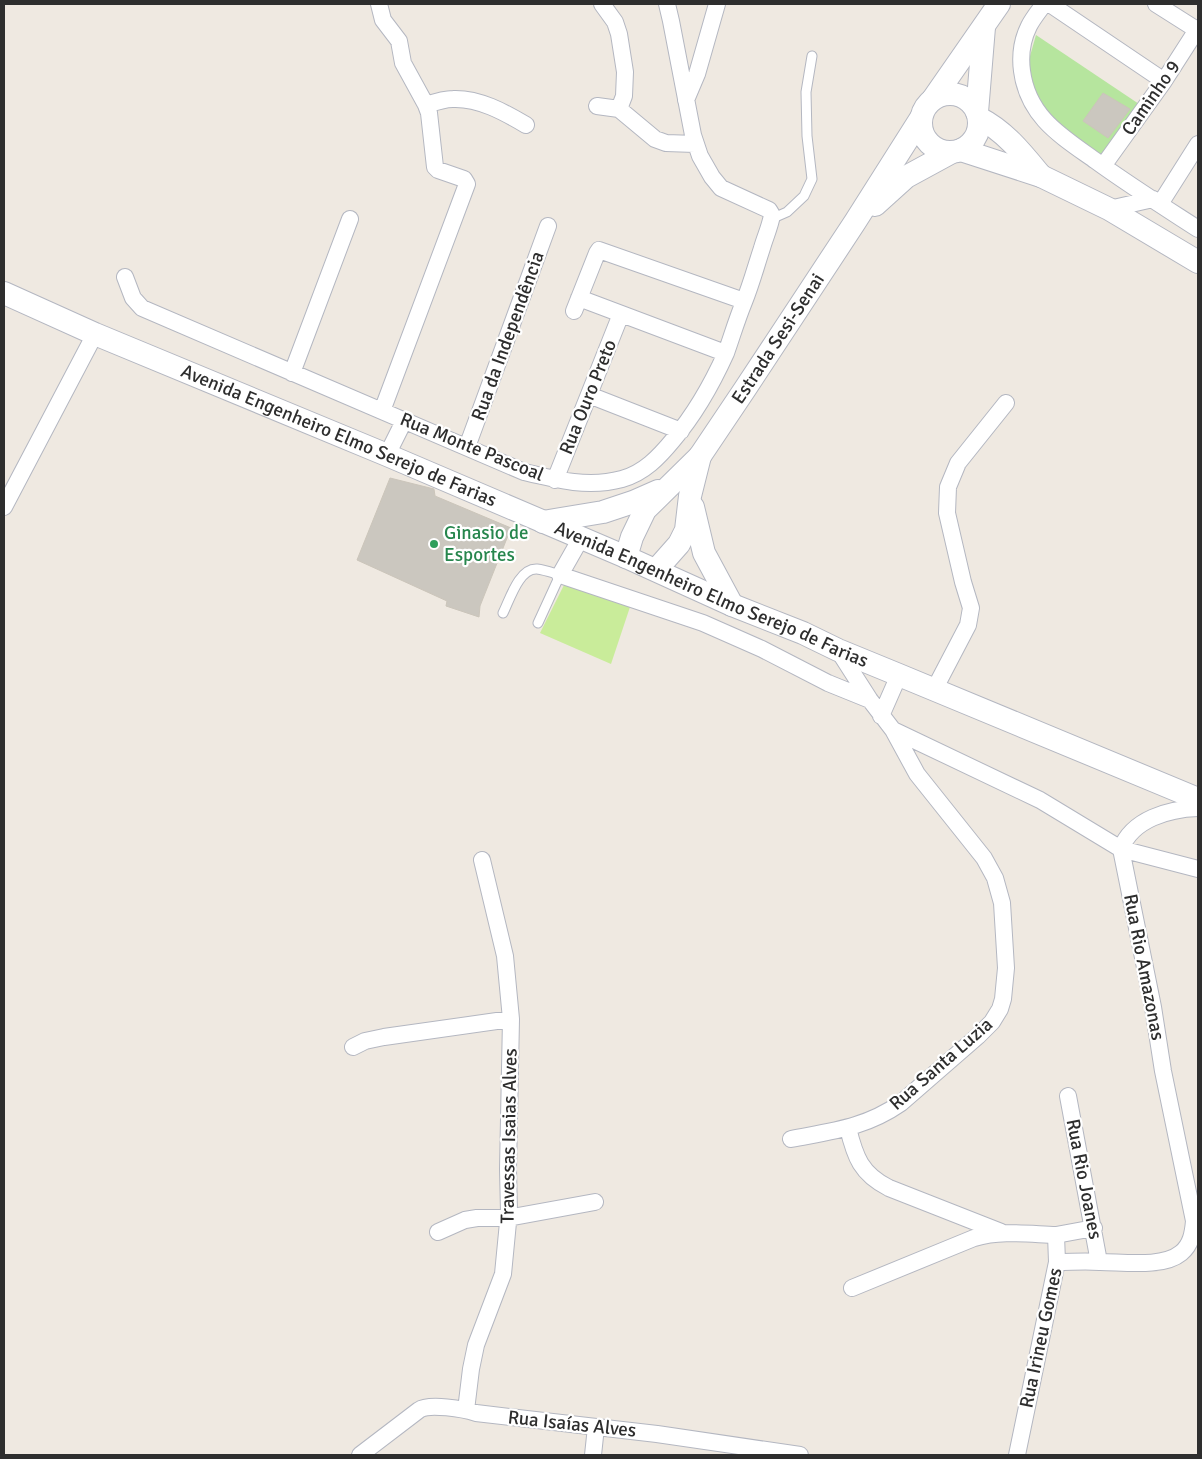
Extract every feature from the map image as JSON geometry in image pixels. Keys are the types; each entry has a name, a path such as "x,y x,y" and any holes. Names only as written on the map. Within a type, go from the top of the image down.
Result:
{"main road":[{"path":"984,26 978,115 979,126 968,146 957,151 943,152 935,148 923,135 921,118 924,110 999,4"},
{"path":"933,99 941,95 950,94 966,99 978,115 1017,147 1041,176"},
{"name":"Estrada Sesi-Senai","path":"626,557 632,537 645,510 700,456 855,222 921,118"},
{"path":"957,151 1041,176 1109,209 1198,262"},
{"name":"Estrada Sesi-Senai","path":"855,222 906,177 957,151"},
{"name":"Avenida Engenheiro Elmo Serejo de Farias","path":"4,293 96,334 626,557 732,606 803,633 838,650 1198,799"},
{"name":"Estrada Sesi-Senai","path":"656,570 679,544 686,530 690,496 700,456"},
{"path":"543,522 603,512 633,502 670,485"},
{"path":"690,496 704,553 732,606"}],"street":[{"path":"379,4 383,20 398,41 402,63 426,104 429,113 435,167 438,170 464,179 466,184 382,411"},
{"path":"602,4 615,22 622,53 625,72 624,96 619,109"},
{"path":"667,4 695,144 705,166 716,183 725,190 769,210 771,212 771,219"},
{"path":"686,100 697,74 717,4"},
{"path":"1044,4 1029,26 1023,44 1021,61 1023,81 1030,100 1039,115 1056,132 1103,166 1198,229"},
{"path":"1050,4 1164,81"},
{"path":"1156,4 1198,29"},
{"name":"Caminho 9","path":"1103,166 1164,81 1198,29"},
{"path":"426,104 451,98 470,100 504,112 526,125"},
{"path":"597,106 619,109 655,139 666,143 695,144"},
{"path":"1109,209 1156,202 1198,144"},
{"path":"292,373 350,219"},
{"name":"Rua Monte Pascoal","path":"125,277 133,298 142,308 404,421 524,472 555,480 587,483 605,482 637,473 651,464 681,431 702,400 726,353 771,219"},
{"name":"Rua da Independência","path":"467,447 548,226"},
{"path":"726,353 621,314 577,305 599,250 744,301"},
{"name":"Rua Ouro Preto","path":"555,480 621,314"},
{"path":"4,507 96,334"},
{"path":"589,395 681,431"},
{"path":"934,690 968,625 971,608 947,513 948,487 958,463 1006,403"},
{"path":"388,456 404,421"},
{"path":"580,538 560,575 703,623 762,649 828,683 870,700"},
{"path":"838,650 881,716"},
{"path":"881,716 899,675"},
{"name":"Rua Santa Luzia","path":"791,1139 848,1128 890,1111 913,1094 978,1036 992,1022 1000,1009 1003,999 1006,968 1005,935 1002,903 995,878 984,858 918,774 893,730 881,716"},
{"path":"893,730 1040,800 1121,849 1198,869"},
{"path":"1121,849 1129,834 1143,823 1173,811 1198,808"},
{"name":"Rua Rio Amazonas","path":"1057,1262 1167,1260 1183,1252 1194,1227 1121,849"},
{"name":"Travessas Isaias Alves","path":"466,1410 476,1345 503,1274 508,1218 511,1019 505,956 482,860"},
{"path":"353,1047 365,1041 384,1037 511,1019"},
{"name":"Rua Rio Joanes","path":"1068,1096 1100,1262"},
{"path":"848,1128 859,1162 865,1171 878,1183 1003,1232"},
{"path":"438,1232 465,1220 508,1218 595,1202"},
{"path":"852,1288 990,1233 1049,1234 1094,1228"},
{"name":"Rua Irineu Gomes","path":"1017,1455 1057,1262 1049,1234"},
{"name":"Rua Isaías Alves","path":"360,1455 422,1408 430,1407 657,1434 800,1455"},
{"path":"593,1455 596,1427"}],"lane":[{"path":"771,219 787,212 793,207 804,196 812,179 807,136 806,92 812,56"},
{"path":"503,613 522,576 528,570 537,569 560,575 538,623"}],"green space":[{"path":"1036,35 1139,104 1103,160 1057,133 1035,102 1028,63"},
{"path":"566,581 630,607 611,664 540,633"}],"building":[{"path":"1103,93 1130,109 1108,138 1083,121"},
{"name":"Ginasio de Esportes","path":"390,478 434,489 435,496 511,528 480,606 479,617 446,606 447,601 357,560"}],"place":[{"name":"Ginasio de Esportes","path":"434,544"}]}
